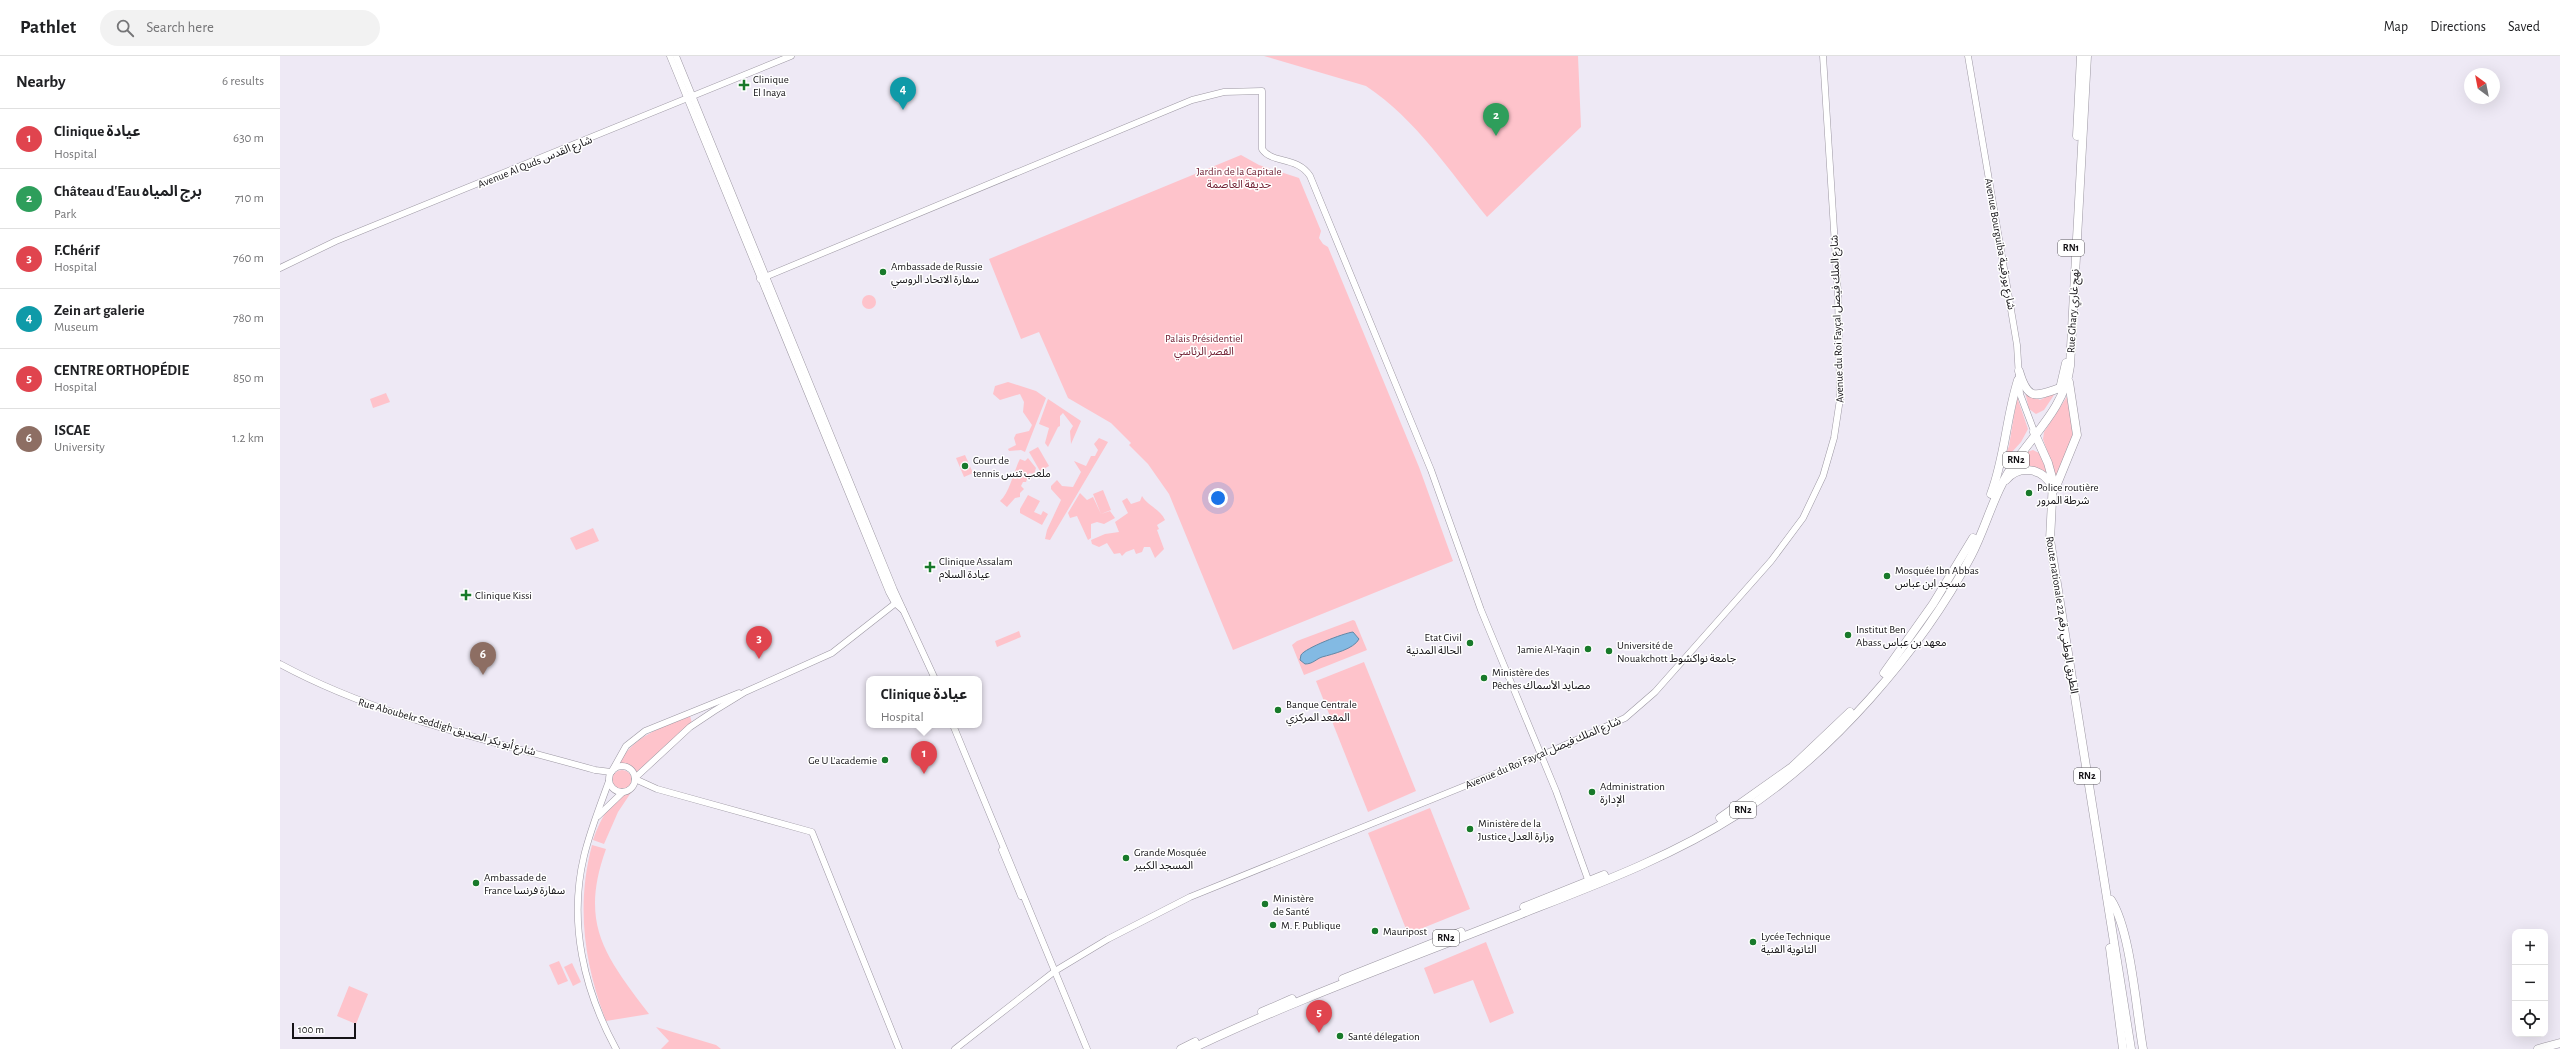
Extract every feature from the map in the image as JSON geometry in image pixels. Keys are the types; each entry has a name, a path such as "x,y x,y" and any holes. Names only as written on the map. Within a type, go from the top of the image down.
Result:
{"highway":[{"name":"Rue Ghary نهج غاري","path":"2065,391 2081,56"},
{"name":"Rue Ghary نهج غاري","path":"2035,434 2065,391 2069,377 2087,56"},
{"path":"2019,371 2025,386 2032,394 2044,395 2065,391"},
{"path":"2000,472 2007,423 2018,380"},
{"name":"RN2","path":"2053,496 2060,474 2076,443 2077,429 2065,391"},
{"name":"RN2","path":"1181,1049 1276,1006 1590,884 1681,840 1736,809 1792,766 1852,710 1906,643 1955,571 1980,524 2000,472 2035,434"},
{"name":"RN2","path":"1191,1049 1307,999 1667,853 1738,814 1777,786 1834,736 1889,675 1939,607 1971,556 2007,472 2035,434"},
{"name":"RN2","path":"2035,434 2052,472 2052,508"},
{"path":"2000,486 2016,472 2029,470 2046,478 2053,496"},
{"name":"Route nationale 22 الطريق الوطني رقم","path":"2052,508 2056,557 2112,900 2127,1007"},
{"name":"Route nationale 22 الطريق الوطني رقم","path":"2052,508 2049,521 2054,571 2112,930 2127,1007"},
{"path":"2112,900 2119,912 2125,938 2142,1049"},
{"path":"2112,930 2110,945 2123,1049"},
{"name":"RN2","path":"2127,1007 2131,1049"},
{"name":"RN2","path":"2127,1007 2135,1049"},
{"path":"2538,1049 2560,1043"}],"street":[{"path":"670,56 768,276 897,602"},
{"path":"676,56 689,98 760,279 897,602 904,611 935,676"},
{"name":"Avenue Al Quds شارع القدس","path":"280,268 336,241 791,56"},
{"name":"Avenue du Roi Fayçal شارع الملك فيصل","path":"955,1049 1054,972 1108,939 1190,897 1540,756 1616,723 1646,702 1786,542 1802,518 1823,476 1834,438 1840,399 1838,293 1822,56"},
{"name":"Avenue Bourguiba شارع بورقيبة","path":"1968,56 2018,345 2018,380 2022,402 2035,434"},
{"path":"760,279 1192,100 1224,92 1262,91 1262,149 1270,155 1299,164 1310,176 1432,470 1481,610 1590,884"},
{"path":"635,779 690,727 745,692 832,653 897,602"},
{"name":"Rue Aboubekr Seddigh شارع أبو بكر الصديق","path":"280,664 320,686 384,710 610,775"},
{"path":"616,1049 596,1008 584,963 579,936 578,893 584,856 610,775 626,746 645,730 731,695 745,692"},
{"path":"954,728 969,764 971,774 1087,1049"},
{"path":"610,775 618,766 626,766 633,771 635,779 633,787"},
{"path":"610,775 615,790 623,792"},
{"path":"635,779 650,787 812,832 899,1049"},
{"path":"596,819 623,792 633,787 650,787"},
{"path":"1054,972 1083,1049"}],"green space":[{"path":"1264,56 1578,56 1581,127 1487,217 1446,164 1417,130 1384,99 1366,86"},
{"name":"Palais Présidentiel القصر الرئاسي","path":"1241,155 1259,165 1299,178 1321,231 1319,238 1323,244 1328,247 1419,467 1453,561 1233,650 1169,494 1148,464 1129,445 1131,443 1111,423 1068,398 1039,332 1021,339 989,259"},
{"path":"866,295 872,295 876,299 876,305 872,309 866,309 862,305 862,299"},
{"path":"1008,382 1036,391 1046,398 1025,452 1021,450 1009,451 1008,449 1016,445 1014,438 1016,434 1029,431 1032,425 1023,412 1024,402 1020,394 1000,400 993,394 995,386"},
{"path":"2025,392 2040,400 2056,392 2044,410 2036,414 2029,409"},
{"path":"386,393 390,402 373,408 370,399"},
{"path":"2068,395 2073,438 2056,477 2043,439 2044,432"},
{"path":"2017,397 2028,429 2021,442 2003,462 2009,446"},
{"path":"1048,399 1081,421 1071,444 1070,431 1073,426 1063,413 1060,416 1060,426 1058,427 1048,447 1045,443 1049,428 1039,424"},
{"path":"1099,438 1108,442 1050,540 1045,539 1047,530 1061,500 1051,489 1051,486 1057,480 1062,486 1073,487 1081,472 1074,461 1086,466 1091,456 1095,456 1098,450 1094,444"},
{"path":"1038,447 1049,466 1040,471 1029,452"},
{"path":"2033,450 2041,454 2049,477 2013,470 2027,452"},
{"name":"Court de tennis ملعب تنس","path":"965,455 973,473 964,477 956,458"},
{"path":"1028,458 1036,468 1034,474 1029,473 1026,482 1023,482 1021,486 1024,489 1020,493 1020,497 1015,498 1007,507 1000,501 1009,487 1020,459 1025,461"},
{"path":"1103,490 1111,510 1101,514 1093,494"},
{"path":"1080,493 1087,500 1093,497 1101,514 1110,511 1115,518 1104,524 1097,522 1091,524 1091,538 1088,540 1077,516 1070,518 1068,513"},
{"path":"1028,495 1040,501 1034,512 1041,515 1043,511 1048,514 1042,525 1020,513 1020,509"},
{"path":"1142,496 1163,516 1165,520 1157,525 1159,529 1157,530 1164,549 1155,558 1150,547 1144,547 1142,552 1136,554 1134,549 1126,552 1122,556 1120,553 1114,554 1107,543 1099,547 1092,544 1091,540 1105,534 1119,532 1115,522 1128,513 1122,501 1127,498 1131,504 1140,501"},
{"path":"593,528 599,541 576,550 570,538"},
{"path":"1353,620 1355,621 1367,650 1304,675 1292,645 1297,641"},
{"path":"1019,631 1021,637 997,647 995,641"},
{"path":"1364,662 1416,791 1368,812 1316,681"},
{"path":"690,716 692,723 639,774 630,765 618,764 632,746 641,739 658,729"},
{"path":"622,770 629,773 632,780 629,787 622,790 615,787 612,780 615,773"},
{"path":"632,791 618,812 604,844 593,840 599,824 607,811 617,800"},
{"path":"1430,808 1470,909 1408,934 1368,833"},
{"path":"592,845 606,849 598,875 595,898 596,919 601,938 609,956 620,974 649,1014 606,1021 598,999 588,956 584,912 584,890"},
{"path":"1486,942 1514,1013 1490,1023 1473,980 1434,994 1424,968"},
{"path":"559,961 568,981 558,985 549,965"},
{"path":"572,963 581,982 573,986 564,967"},
{"path":"349,986 368,994 356,1024 337,1016"},
{"path":"656,1027 716,1045 721,1049 661,1049 669,1041"}],"water":[{"path":"1353,632 1359,639 1353,646 1337,653 1322,657 1308,664 1305,664 1300,660 1301,655 1304,652 1317,645"}],"place":[{"name":"Clinique El Inaya","path":"744,85"},
{"name":"Zein art galerie","path":"903,110"},
{"name":"Château d'Eau برج المياه","path":"1496,136"},
{"name":"Ambassade de Russie سفارة الاتحاد الروسي","path":"883,272"},
{"name":"Court de tennis ملعب تنس","path":"965,466"},
{"name":"Police routière شرطة المرور","path":"2029,493"},
{"name":"Clinique Assalam عيادة السلام","path":"930,567"},
{"name":"Mosquée Ibn Abbas مسجد ابن عباس","path":"1887,576"},
{"name":"Clinique Kissi","path":"466,595"},
{"name":"Institut Ben Abass معهد بن عباس","path":"1848,635"},
{"name":"Etat Civil الحالة المدنية","path":"1470,643"},
{"name":"Jamie Al-Yaqin","path":"1588,649"},
{"name":"Université de Nouakchott جامعة نواكشوط","path":"1609,651"},
{"name":"F.Chérif","path":"759,659"},
{"name":"ISCAE","path":"483,675"},
{"name":"Ministère des Pêches مصايد الأسماك","path":"1484,678"},
{"name":"Banque Centrale المقعد المركزي","path":"1278,710"},
{"name":"Ge U L'academie","path":"885,760"},
{"name":"Clinique عيادة","path":"924,774"},
{"name":"Administration الإدارة","path":"1592,792"},
{"name":"Ministère de la Justice وزارة العدل","path":"1470,829"},
{"name":"Grande Mosquée المسجد الكبير","path":"1126,858"},
{"name":"Ambassade de France سفارة فرنسا","path":"476,883"},
{"name":"Ministère de Santé","path":"1265,904"},
{"name":"M. F. Publique","path":"1273,925"},
{"name":"Mauripost","path":"1375,931"},
{"name":"Lycée Technique الثانوية الفنية","path":"1753,942"},
{"name":"CENTRE ORTHOPÉDIE","path":"1319,1033"},
{"name":"Santé délegation","path":"1340,1036"}],"park label":[{"name":"Jardin de la Capitale حديقة العاصمة","path":"1239,177"}]}
